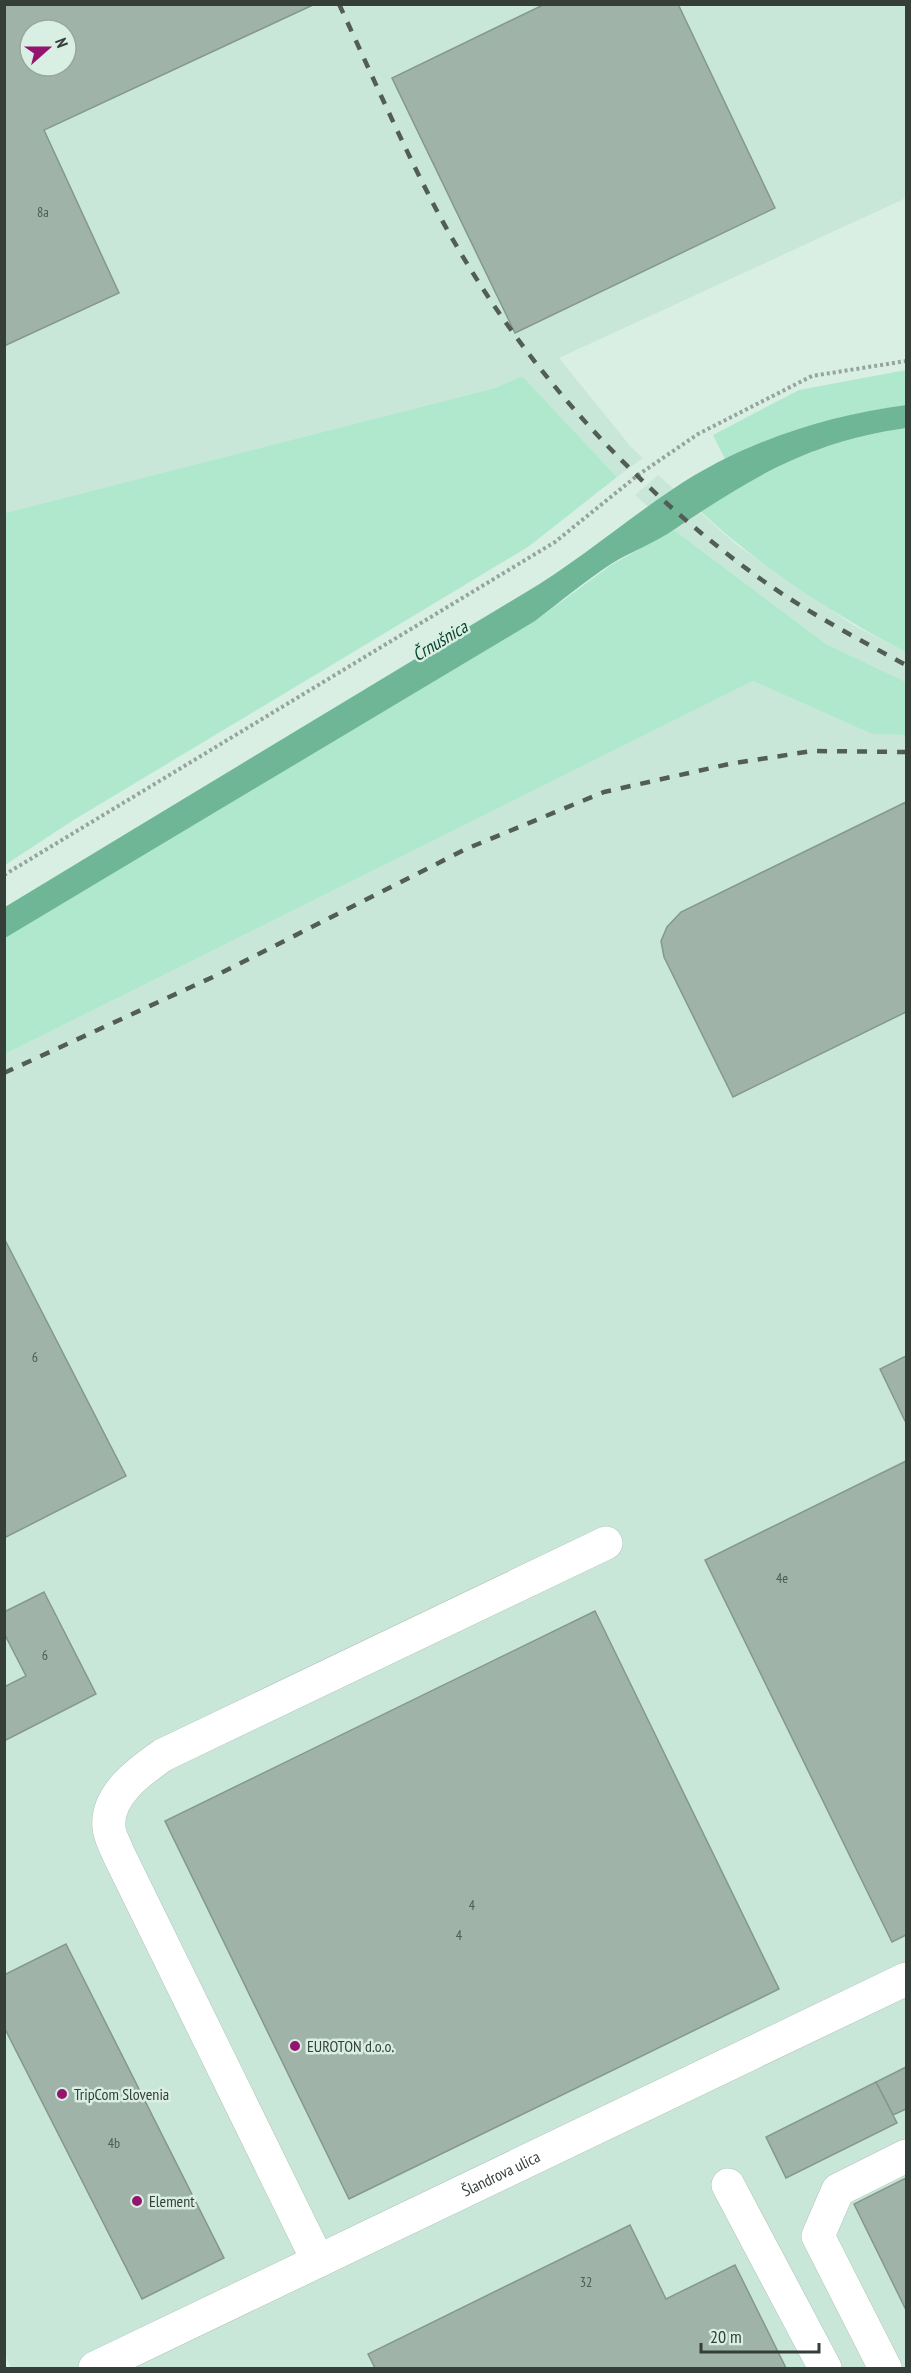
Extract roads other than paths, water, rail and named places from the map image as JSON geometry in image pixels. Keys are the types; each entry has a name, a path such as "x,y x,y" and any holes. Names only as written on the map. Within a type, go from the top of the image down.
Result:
{"street":[{"path":"318,2261 118,1853 108,1827 112,1807 123,1788 139,1772 162,1755 606,1542"},
{"name":"Šlandrova ulica","path":"100,2367 906,1979"},
{"path":"885,2368 818,2236 838,2190 906,2156"},
{"path":"728,2185 825,2368"}],"railway":[{"path":"339,4 436,209 467,263 501,315 578,413 620,459 665,502 762,580 833,625 906,665"},
{"path":"4,1073 215,976 466,849 604,792 729,764 812,751 906,752"}],"place":[{"name":"EUROTON d.o.o.","path":"295,2046"},
{"name":"TripCom Slovenia","path":"62,2094"},
{"name":"Element","path":"137,2201"}],"water label":[{"name":"Črnušnica","path":"440,641"}]}
